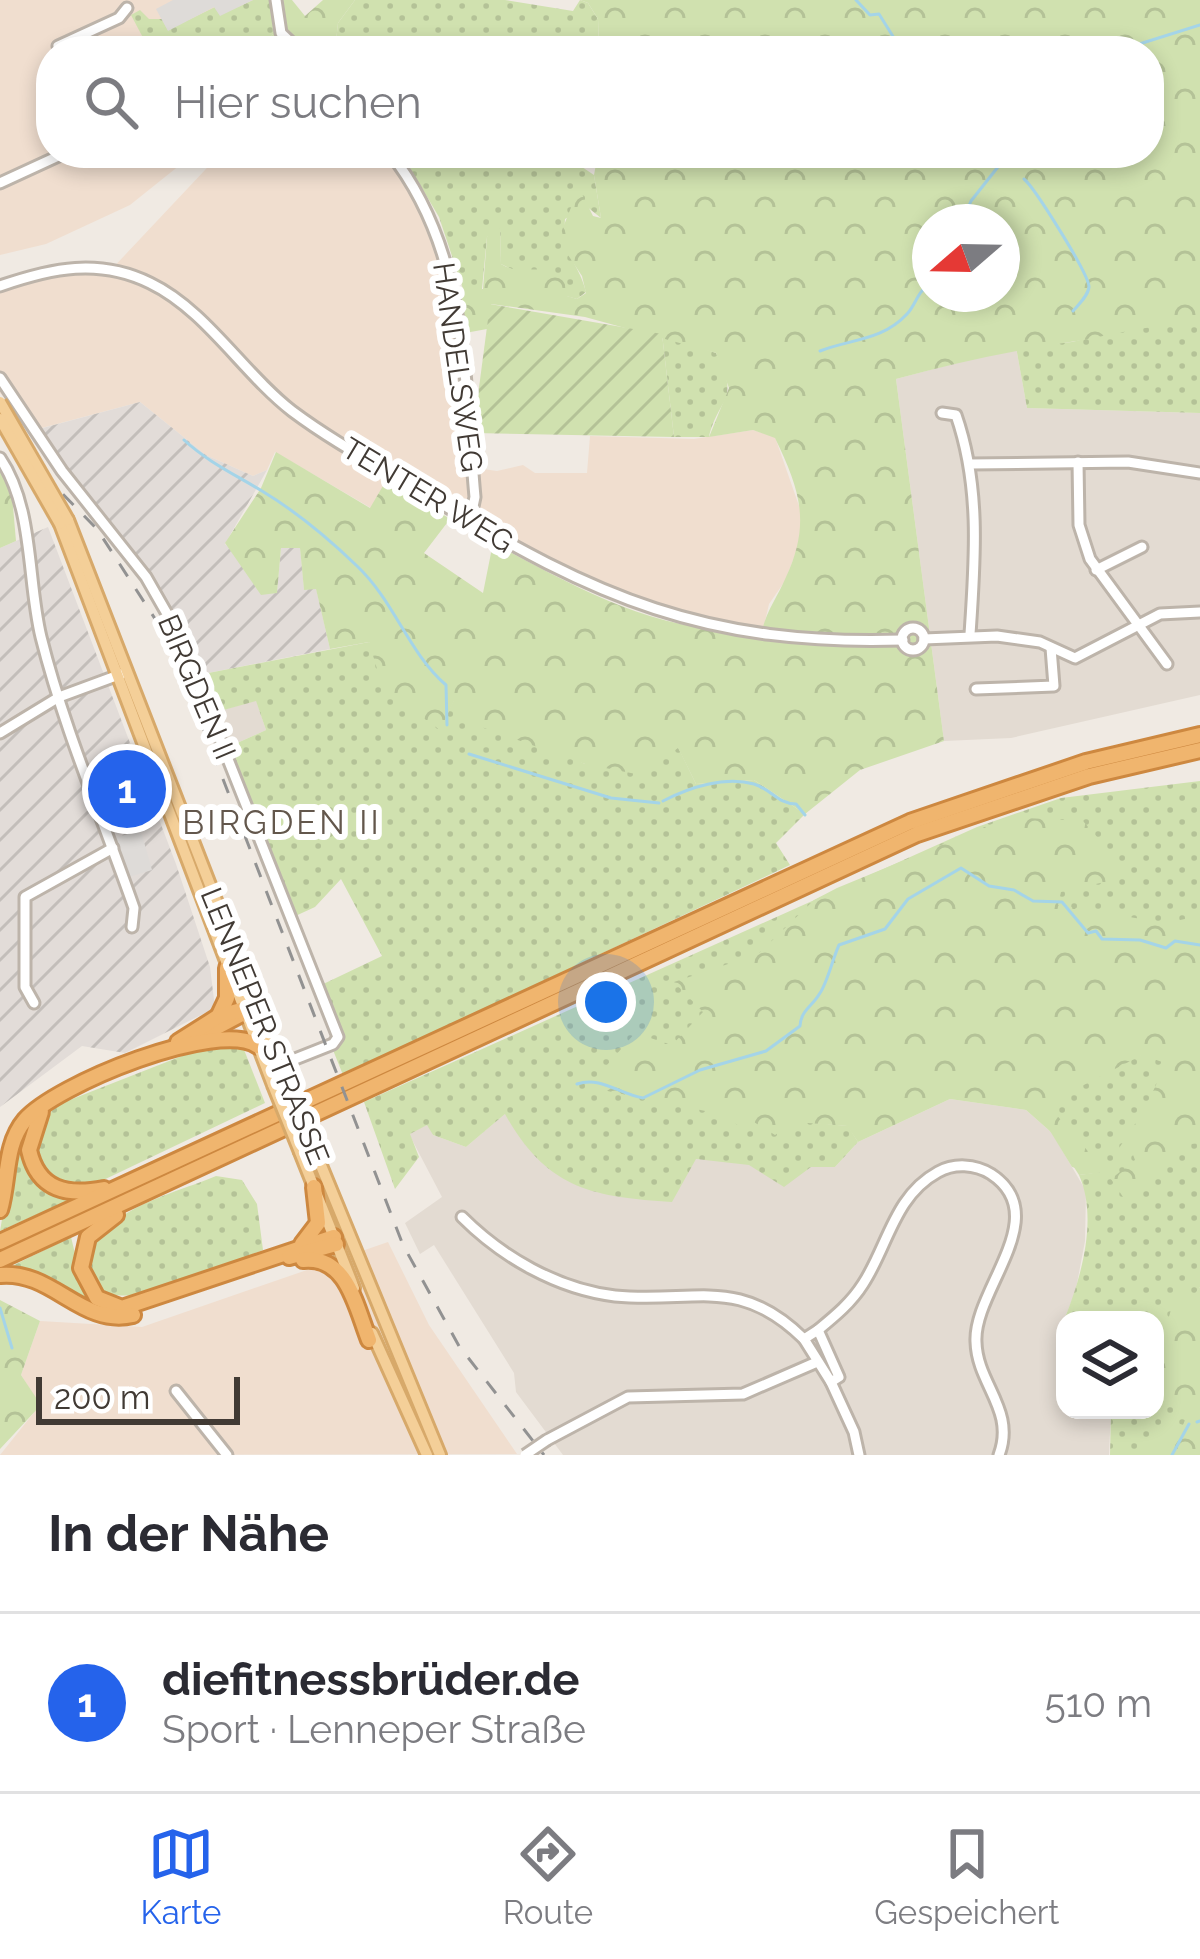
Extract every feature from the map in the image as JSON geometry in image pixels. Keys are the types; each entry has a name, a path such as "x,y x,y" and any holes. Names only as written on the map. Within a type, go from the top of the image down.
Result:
{"highway":[{"path":"0,1242 910,822 1086,762 1200,735"},
{"path":"0,1260 917,834 1071,781 1200,750"},
{"path":"219,1016 226,998 226,968"},
{"path":"0,1210 14,1137 49,1102 175,1046 219,1016 248,1009"},
{"path":"194,1042 248,1009"},
{"path":"175,1046 233,1036 258,1046"},
{"path":"49,1102 30,1138 31,1160 41,1178 72,1193 127,1184"},
{"path":"158,1186 152,1198 100,1224 86,1241 84,1279 97,1298 112,1306 138,1307 302,1244 339,1239"},
{"path":"302,1244 318,1223 314,1187"},
{"path":"0,1275 40,1280 90,1312 114,1318 339,1239"},
{"path":"282,1258 318,1258 334,1266 373,1343"}],"main road":[{"name":"LENNEPER STRASSE","path":"0,402 64,522 258,1046 313,1146 373,1343 425,1455"},
{"name":"LENNEPER STRASSE","path":"0,419 64,522"},
{"name":"LENNEPER STRASSE","path":"121,674 226,968 280,1065 280,1083 314,1187 440,1455"}],"street":[{"path":"276,0 278,25 285,36"},
{"path":"79,36 118,18 128,8"},
{"path":"0,183 36,166"},
{"name":"HANDELSWEG","path":"401,168 423,201 452,278 475,497 470,521"},
{"name":"TENTER WEG","path":"0,286 85,266 149,282 181,304 296,413 470,521 582,583 684,620 809,641 903,640 911,629 924,638 970,634"},
{"name":"BIRGDEN II","path":"0,378 37,436 146,577 178,633 337,1036 335,1043 280,1065"},
{"path":"942,413 957,417 970,464 976,536 970,634 1051,648 1078,658 1171,611 1200,612"},
{"path":"0,458 20,503 34,607 59,697 134,908 132,927"},
{"path":"1078,462 1079,525 1096,570 1167,664"},
{"path":"970,464 1152,464 1200,473"},
{"path":"1096,570 1142,547"},
{"path":"976,689 1054,686 1051,648"},
{"path":"0,734 59,697 121,674"},
{"path":"34,1003 25,987 26,898 113,848"},
{"path":"804,1339 856,1294 898,1210 927,1180 956,1166 993,1175 1008,1191 1015,1217 975,1336 1003,1416 999,1455"},
{"path":"462,1217 514,1258 578,1288 628,1297 733,1296 776,1313 804,1339 831,1382 859,1455"},
{"path":"818,1330 839,1376 831,1382"},
{"path":"525,1455 631,1396 748,1394 817,1362"},
{"path":"176,1391 227,1455"}],"shaded area":[{"path":"0,0 262,0 258,36 134,19 142,36 36,36 36,168 176,168 130,205 46,244 0,255"},
{"path":"173,0 253,0 220,16 214,7 168,31 156,9"},
{"path":"207,168 394,168 436,244 452,305 462,466 497,471 523,465 535,473 587,473 590,436 694,439 753,430 775,437 806,526 785,581 769,604 763,630 664,610 602,585 500,535 398,471 371,508 275,452 267,470 253,476 206,455 140,402 38,429 0,393 0,292 62,273 108,273"},
{"path":"1016,347 1027,408 1200,413 1200,695 1011,738 944,741 896,379"},
{"path":"140,402 206,455 253,476 267,470 225,544 277,592 281,548 300,547 304,589 316,588 330,649 198,675 182,635 39,429"},
{"path":"48,527 176,864 210,967 215,1008 125,1053 82,1046 0,1107 0,548"},
{"path":"256,700 266,730 226,748 213,713"},
{"path":"135,832 142,835 152,870 129,877 114,838"},
{"path":"950,1099 1026,1110 1052,1133 1086,1191 1085,1241 1075,1294 1068,1311 1056,1311 1056,1419 1111,1419 1109,1455 563,1455 516,1392 514,1373 434,1245 420,1254 405,1223 442,1197 409,1134 428,1124 433,1135 466,1147 506,1113 695,1159 835,1167 858,1142"},
{"path":"388,1242 429,1325 517,1454 0,1455 40,1405 21,1375 40,1321 142,1327"}],"green space":[{"path":"253,0 272,0 273,34 142,36 131,15 140,10 149,19 162,19 168,30 215,7 220,15"},
{"path":"272,0 292,0 305,16 323,0 355,0 338,23 337,36 273,34"},
{"path":"355,0 505,0 573,11 580,0 588,3 598,19 599,36 337,36 338,23"},
{"path":"580,0 1200,0 1200,323 1026,349 896,379 944,741 860,770 805,814 754,780 696,784 678,748 641,775 585,764 473,724 454,701 440,730 383,689 369,642 330,649 316,589 304,590 300,548 281,548 277,593 261,595 225,543 261,488 276,452 370,508 387,479 450,519 424,553 483,593 493,543 590,593 655,618 689,626 762,630 794,558 799,507 775,438 753,430 709,437 729,388 716,353 585,317 491,304 487,329 454,335 448,282 463,289 483,289 487,237 494,227 500,229 501,264 555,274 564,279 567,296 577,299 586,293 582,276 558,240 576,195 582,194 593,216 601,218 595,168 1164,168 1164,36 599,36 598,19 588,3"},
{"path":"410,168 584,168 594,175 601,218 586,206 565,219 565,231 586,292 577,299 566,296 501,264 500,229 487,237 482,289 463,289 439,217"},
{"path":"490,304 662,334 674,437 473,433"},
{"path":"1148,323 1200,323 1200,413 1027,408 1016,347 1072,342"},
{"path":"662,334 716,353 727,390 709,437 674,437"},
{"path":"0,467 12,495 16,541 0,548"},
{"path":"369,642 439,729 454,700 585,764 678,747 696,784 754,780 805,814 776,843 790,865 343,1075 333,1050 341,1041 317,987 382,956 341,879 315,907 291,918 226,748 266,730 256,701 213,713 198,675"},
{"path":"1200,781 1200,966 794,1121 848,1126 858,1142 835,1167 811,1167 784,1187 749,1165 696,1159 672,1202 619,1197 575,1185 556,1174 521,1139 505,1114 466,1147 433,1135 427,1125 410,1134 419,1157 395,1189 364,1102 977,827 1061,798"},
{"path":"1009,817 1083,821 1131,876 1061,892 1058,905 1165,923 1200,916 1200,1143 1190,1144 1127,1203 1111,1179 1135,1160 1132,1152 1117,1151 1144,1110 1165,1063 1142,1055 1047,1104 1106,1172 1079,1175 1052,1133 1026,1110 950,1099 858,1142 847,1126 795,1122 775,1135 749,1119 739,1126 720,1114 588,1087 635,1033 672,1045 703,1012 674,982 758,954 814,900 837,888"},
{"path":"1200,1032 1200,1287 1195,1295 1200,1299 1200,1455 1110,1455 1111,1419 1164,1419 1164,1311 1067,1311 1081,1271 1087,1231 1079,1175 1100,1172 1072,1167 1047,1126 1024,1107 1061,1086"},
{"path":"241,1042 265,1103 95,1184 59,1179 38,1162 37,1137 57,1105 215,1043"},
{"path":"27,1129 25,1155 74,1198 0,1231 15,1143"},
{"path":"216,1176 242,1180 257,1204 263,1250 156,1291 115,1295 99,1289 87,1259 108,1227 141,1206"},
{"path":"71,1237 83,1287 110,1314 15,1270 14,1265"},
{"path":"1200,1287 1200,1455 1137,1455 1173,1422 1183,1425 1189,1410 1164,1385 1164,1334 1177,1289 1194,1295"},
{"path":"0,1300 40,1321 21,1375 41,1405 0,1449"}],"waterway":[{"path":"856,0 870,15 879,14 893,36"},
{"path":"1164,36 1200,25"},
{"path":"970,204 997,168"},
{"path":"1024,179 1087,279 1087,294 1073,311"},
{"path":"820,351 887,329 912,306"},
{"path":"184,440 300,516 370,580 421,658 446,685 447,725"},
{"path":"469,754 611,798 659,803"},
{"path":"663,801 708,784 743,782 796,804 805,815"},
{"path":"577,1084 602,1084 643,1098 700,1070 766,1051 800,1026 823,989 839,945 885,929 908,899 961,868 989,886 1014,890 1033,901 1062,902 1088,933 1096,931 1102,939 1140,940 1166,948 1175,941 1200,945"},
{"path":"0,1308 12,1348"},
{"path":"1172,1455 1189,1424"}],"railway":[{"path":"0,430 97,529 170,642 403,1245 459,1346 544,1455"}],"place":[{"name":"diefitnessbrüder.de","path":"127,789"}],"district":[{"name":"BIRGDEN II","path":"282,822"}]}
